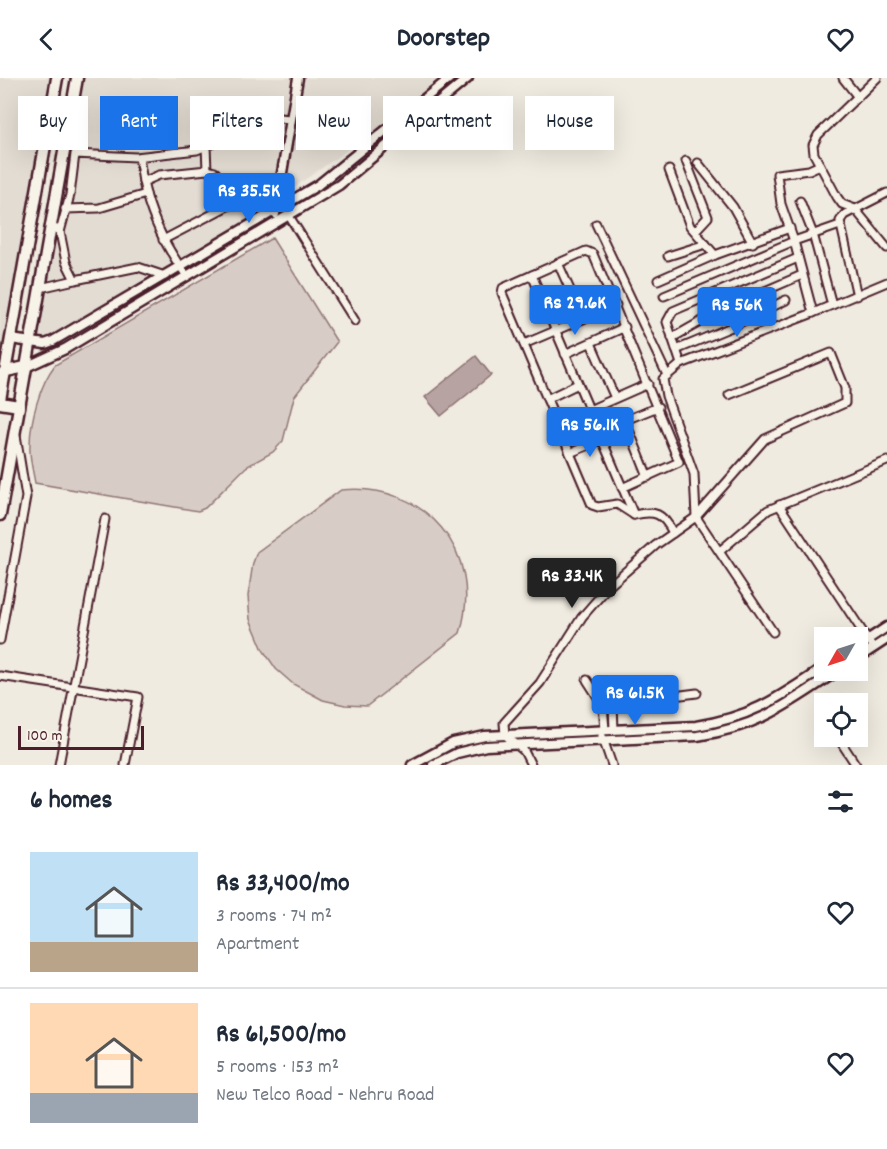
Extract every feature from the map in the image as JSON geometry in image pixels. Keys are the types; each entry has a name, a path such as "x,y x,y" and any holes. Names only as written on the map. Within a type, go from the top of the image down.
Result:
{"main road":[{"path":"19,406 0,401 3,373 57,78"},
{"path":"0,515 77,78"},
{"path":"3,373 26,367"}],"street":[{"path":"272,225 298,78"},
{"path":"11,339 45,344 63,336 275,211 338,171 450,78"},
{"path":"26,367 64,349 339,185 468,78"},
{"path":"843,78 858,97"},
{"path":"877,78 815,140 814,151 842,204 855,209 887,248"},
{"path":"284,118 290,119"},
{"path":"75,280 66,262 60,232 70,195 75,154 139,156 190,149"},
{"path":"206,150 207,170"},
{"path":"139,156 143,182 153,218 163,240 187,276"},
{"path":"686,161 708,218 695,231"},
{"path":"698,163 733,207 753,243"},
{"path":"813,313 794,241 781,204 777,174 809,170 820,165"},
{"path":"143,182 159,176 207,170 215,172 226,185 235,182 244,195"},
{"path":"669,170 695,231 715,255"},
{"path":"163,240 244,195 281,178"},
{"path":"857,296 840,225 841,218 887,193"},
{"path":"65,209 99,208 146,194"},
{"path":"800,201 813,234 832,305"},
{"path":"289,216 355,321"},
{"path":"51,224 60,232"},
{"path":"596,224 667,375"},
{"path":"664,296 794,241 840,225"},
{"path":"658,280 715,255 790,228"},
{"path":"668,256 706,244"},
{"path":"622,488 679,462 626,327 590,251 558,263 502,290 594,507 612,503 634,515 651,511 665,517 673,532"},
{"path":"681,364 667,322 673,311 798,258"},
{"path":"558,263 583,319"},
{"path":"40,288 138,267 165,276"},
{"path":"532,275 634,515"},
{"path":"672,338 723,309 802,275"},
{"path":"773,632 696,517 694,474 663,388 663,379 681,364 857,296 887,282"},
{"path":"676,350 729,328 786,300"},
{"path":"524,344 616,305"},
{"path":"566,354 626,327"},
{"path":"591,343 615,398"},
{"path":"531,765 524,750 506,735 506,720 540,683 582,616 600,594 628,567 696,517 765,439 845,403 845,388 831,353 729,395"},
{"path":"547,399 578,384"},
{"path":"589,410 648,384"},
{"path":"598,431 658,407"},
{"path":"625,420 648,477"},
{"path":"0,640 26,497 15,430"},
{"path":"570,453 602,440"},
{"path":"720,551 768,510 887,461"},
{"path":"779,505 860,627"},
{"path":"59,765 105,519"},
{"path":"874,648 868,639 887,627"},
{"path":"868,652 887,639"},
{"path":"412,765 467,739 696,726 739,717 775,700 814,674"},
{"path":"0,676 138,697 125,765"},
{"path":"588,680 603,705 607,730"},
{"path":"433,765 469,748 698,736 742,727 780,709 822,681"},
{"path":"603,705 697,693"},
{"path":"612,765 602,740 607,730 613,704"},
{"path":"739,717 742,727"},
{"path":"844,747 856,765"}],"shaded area":[{"path":"0,78 56,78 53,96 18,96 18,150 43,150 0,392"},
{"path":"81,78 443,78 420,96 383,96 383,125 371,133 371,96 296,96 296,150 347,150 243,223 34,345 68,150 88,150 88,96 78,96"},
{"path":"272,238 337,342 294,397 283,441 273,452 246,467 205,508 198,511 35,483 30,454 30,435 40,392 55,365"},
{"path":"476,356 491,375 441,416 425,397"},
{"path":"341,490 371,490 399,497 422,510 441,528 455,550 464,575 466,603 460,633 367,706 345,705 323,700 293,684 276,669 263,650 250,619 248,596 257,552"}]}
